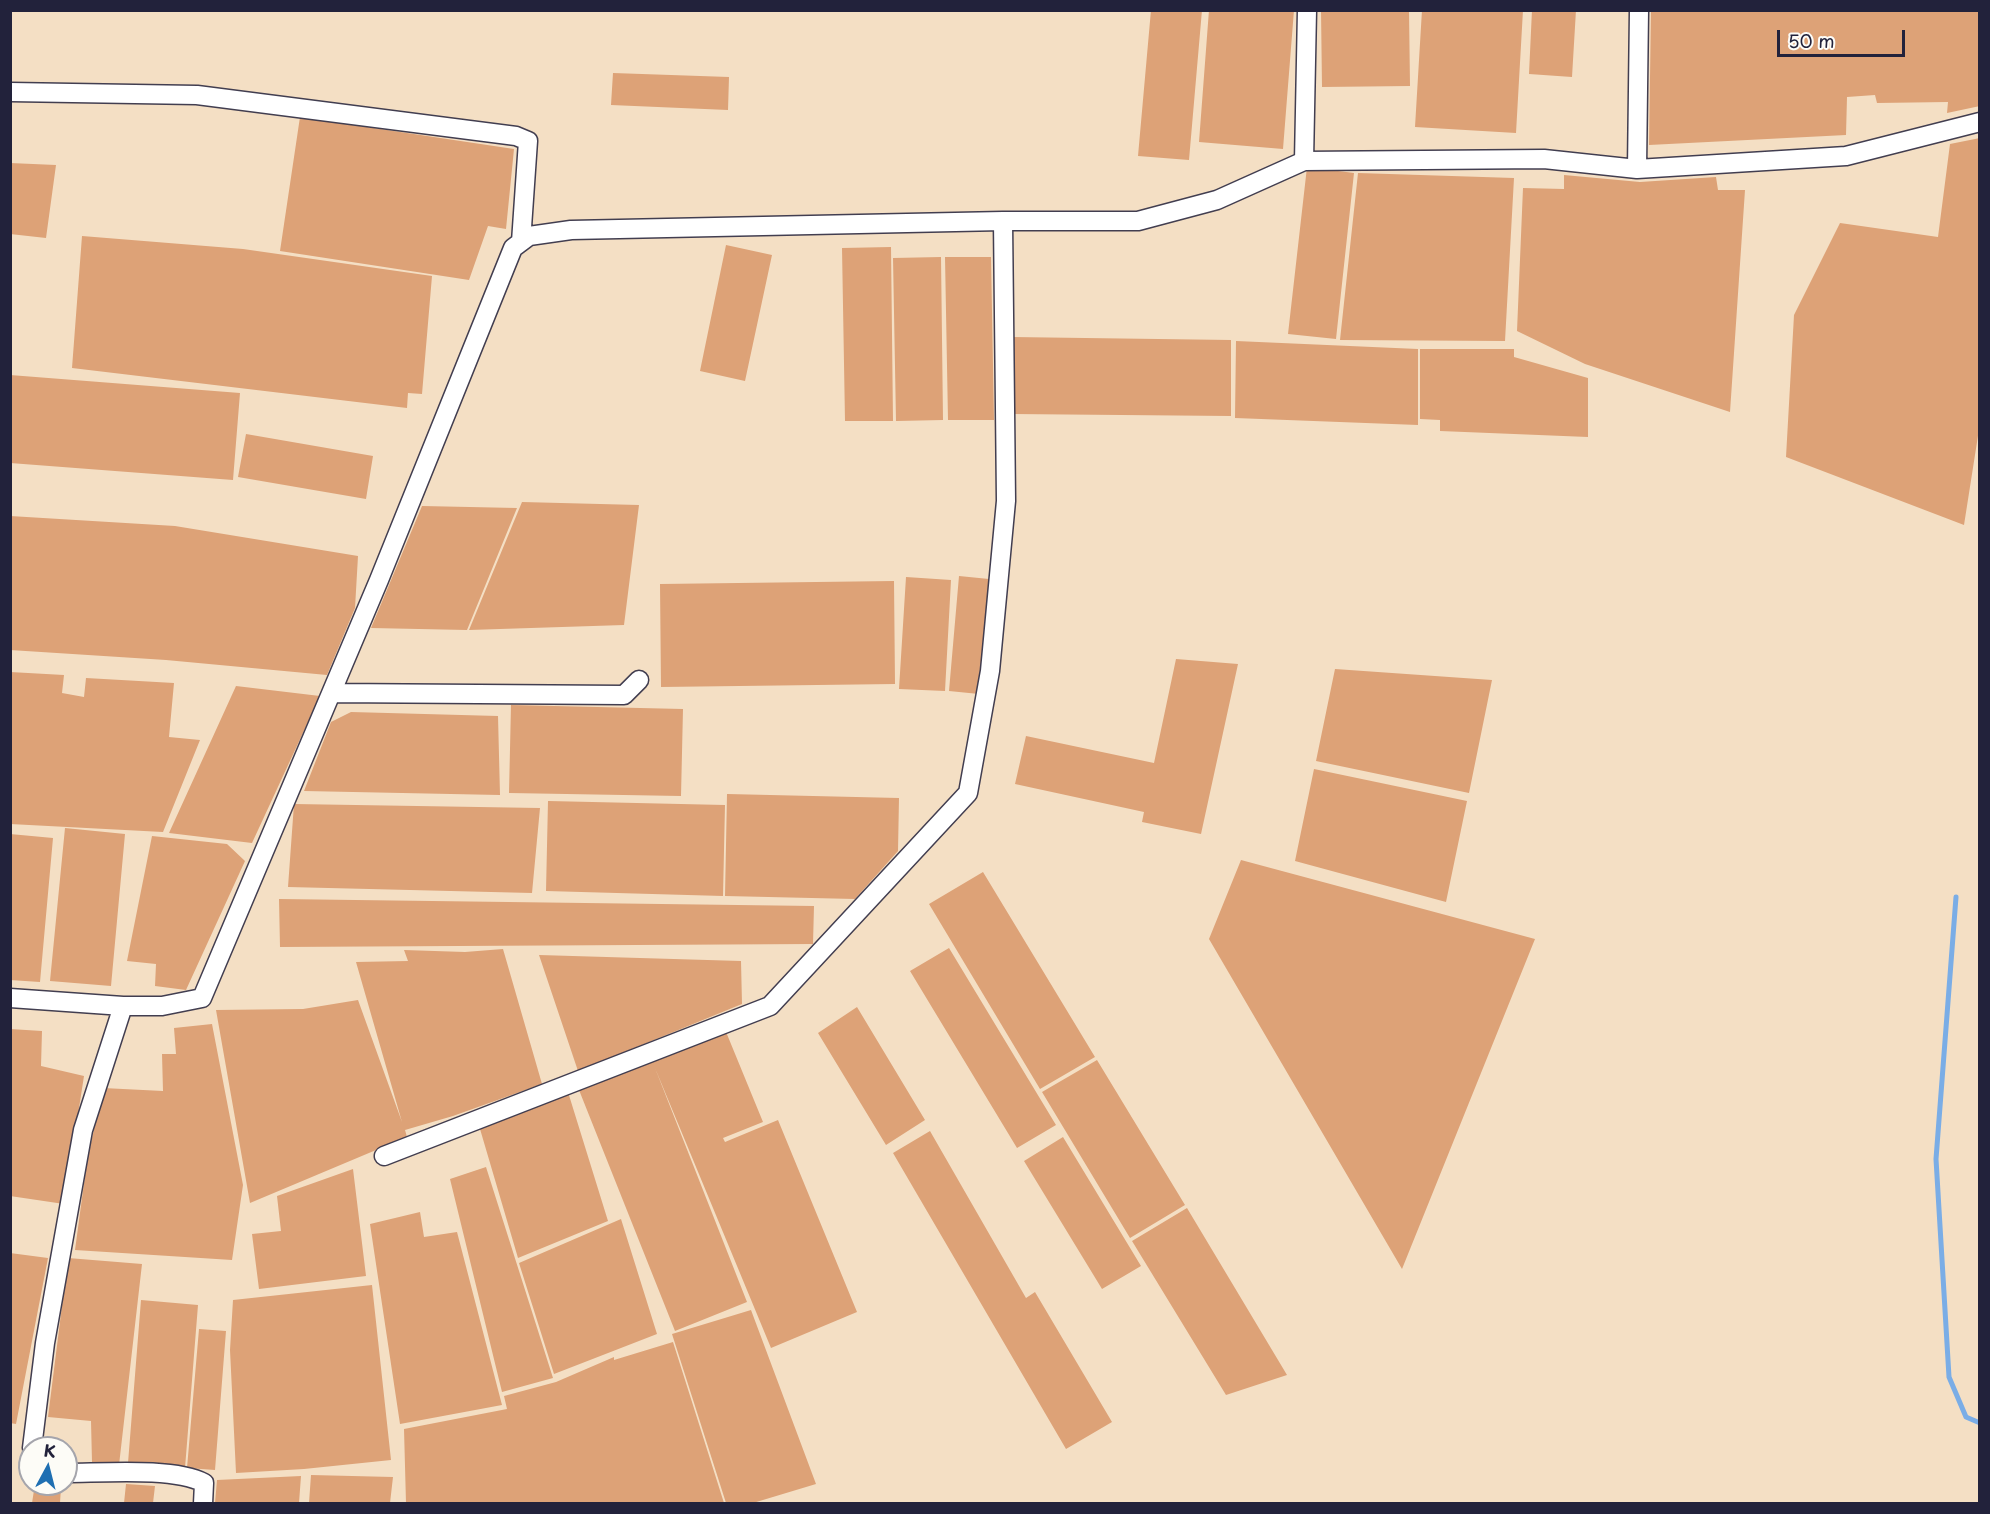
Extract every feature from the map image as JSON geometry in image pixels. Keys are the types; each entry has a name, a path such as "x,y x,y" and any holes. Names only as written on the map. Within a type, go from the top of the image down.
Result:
{"street":[{"path":"1304,161 1307,10"},
{"path":"1637,169 1639,10"},
{"path":"10,92 197,95 516,136 528,141 521,242"},
{"path":"10,998 123,1006 162,1006 202,998 384,569 513,248 529,236 571,230 1003,221 1138,221 1217,200 1304,161 1544,159 1637,169 1846,156 1980,122"},
{"path":"384,1156 770,1006 968,793 990,671 1006,501 1003,221"},
{"path":"332,693 624,695 639,680"},
{"path":"33,1436 45,1343 83,1130 123,1006"},
{"path":"78,1473 163,1473 193,1477 204,1483 203,1503"}],"building":[{"path":"1151,10 1202,10 1189,160 1138,156"},
{"path":"1209,10 1294,10 1283,149 1199,142"},
{"path":"1321,10 1409,10 1410,86 1322,87"},
{"path":"1422,10 1523,10 1516,133 1415,127"},
{"path":"1532,10 1576,10 1572,77 1529,74"},
{"path":"1651,10 1980,10 1980,106 1947,113 1948,102 1877,103 1875,95 1847,97 1846,135 1649,145"},
{"path":"613,73 729,77 728,110 611,105"},
{"path":"300,117 514,149 506,229 488,226 469,280 280,251"},
{"path":"1980,138 1980,423 1964,525 1786,457 1794,315 1840,223 1938,237 1950,144"},
{"path":"10,163 56,165 46,238 10,234"},
{"path":"1307,167 1354,173 1336,339 1288,334"},
{"path":"1358,173 1514,178 1505,341 1340,340"},
{"path":"1564,175 1640,182 1716,177 1718,190 1745,190 1730,412 1585,364 1517,331 1523,188 1564,189"},
{"path":"82,236 243,249 432,276 422,394 408,393 407,408 72,368"},
{"path":"726,245 772,255 745,381 700,371"},
{"path":"891,247 893,421 845,421 842,248"},
{"path":"941,257 943,420 896,421 893,258"},
{"path":"945,257 991,257 994,420 948,420"},
{"path":"1012,337 1231,340 1231,416 1012,414"},
{"path":"1236,341 1418,349 1418,425 1235,418"},
{"path":"1420,349 1514,349 1514,357 1588,378 1588,437 1440,431 1440,420 1420,419"},
{"path":"10,375 240,393 233,480 10,463"},
{"path":"246,434 373,456 366,499 238,477"},
{"path":"522,502 639,505 624,625 469,630"},
{"path":"422,506 517,508 467,630 371,628"},
{"path":"10,516 175,526 358,556 355,608 327,675 166,660 10,650"},
{"path":"959,576 989,579 979,694 949,691"},
{"path":"906,577 951,580 945,691 899,689"},
{"path":"894,581 895,684 661,687 660,584"},
{"path":"1176,659 1238,664 1201,834 1142,822 1144,812 1015,784 1026,736 1154,763"},
{"path":"1335,669 1492,680 1469,793 1316,761"},
{"path":"10,672 64,675 62,693 84,697 86,678 174,683 169,737 200,740 163,832 10,824"},
{"path":"236,686 320,696 252,843 169,833"},
{"path":"511,705 683,709 681,796 509,793"},
{"path":"351,712 498,716 500,795 304,791 331,722"},
{"path":"1314,769 1467,801 1446,902 1295,861"},
{"path":"727,794 899,798 898,851 855,899 725,896"},
{"path":"548,801 725,805 723,896 546,891"},
{"path":"294,804 540,808 532,893 288,887"},
{"path":"65,828 125,834 111,986 50,981"},
{"path":"10,834 53,838 40,982 10,980"},
{"path":"152,836 227,844 245,861 186,990 155,986 156,964 127,961"},
{"path":"1241,860 1535,939 1402,1269 1209,939"},
{"path":"983,872 1095,1057 1040,1089 929,904"},
{"path":"279,899 814,906 813,944 280,947"},
{"path":"949,948 1056,1125 1017,1148 910,971"},
{"path":"503,949 542,1084 453,1116 405,1130 407,1137 250,1203 216,1010 303,1009 358,1000 402,1122 356,962 408,961 404,950 465,952"},
{"path":"539,955 741,961 742,1004 578,1071"},
{"path":"857,1007 925,1120 886,1145 818,1033"},
{"path":"212,1024 243,1185 232,1260 75,1250 87,1161 103,1088 163,1091 162,1054 176,1054 174,1028"},
{"path":"724,1027 763,1122 723,1138 725,1142 778,1120 857,1312 771,1348 655,1068 747,1302 675,1331 579,1090 686,1048"},
{"path":"10,1029 42,1031 41,1066 84,1076 64,1204 10,1196"},
{"path":"1097,1060 1185,1205 1130,1238 1042,1092"},
{"path":"568,1092 608,1221 518,1258 480,1129"},
{"path":"930,1131 1026,1298 1035,1292 1112,1422 1066,1449 893,1153"},
{"path":"1063,1137 1141,1266 1102,1289 1024,1161"},
{"path":"486,1167 553,1378 502,1392 450,1179"},
{"path":"353,1169 366,1276 259,1289 252,1234 281,1231 277,1196"},
{"path":"1187,1208 1287,1375 1226,1395 1132,1241"},
{"path":"420,1212 424,1237 457,1232 502,1405 400,1424 370,1224"},
{"path":"621,1219 657,1334 554,1374 519,1263"},
{"path":"10,1253 48,1258 16,1424 10,1423"},
{"path":"68,1258 142,1264 119,1465 92,1462 91,1421 48,1417"},
{"path":"372,1285 391,1460 236,1473 230,1350 233,1300"},
{"path":"141,1300 198,1305 185,1468 128,1463"},
{"path":"751,1310 816,1484 753,1503 726,1503 672,1334"},
{"path":"199,1329 226,1331 215,1470 187,1468"},
{"path":"673,1342 724,1503 406,1503 404,1429 507,1409 504,1396 556,1382 614,1357 614,1360"},
{"path":"311,1475 393,1477 390,1503 309,1503"},
{"path":"301,1476 299,1503 215,1503 217,1480"},
{"path":"126,1484 155,1486 153,1503 124,1503"},
{"path":"33,1496 60,1496 60,1503 32,1503"}],"waterway":[{"path":"1956,897 1936,1159 1949,1377 1966,1417 1980,1423"}]}
